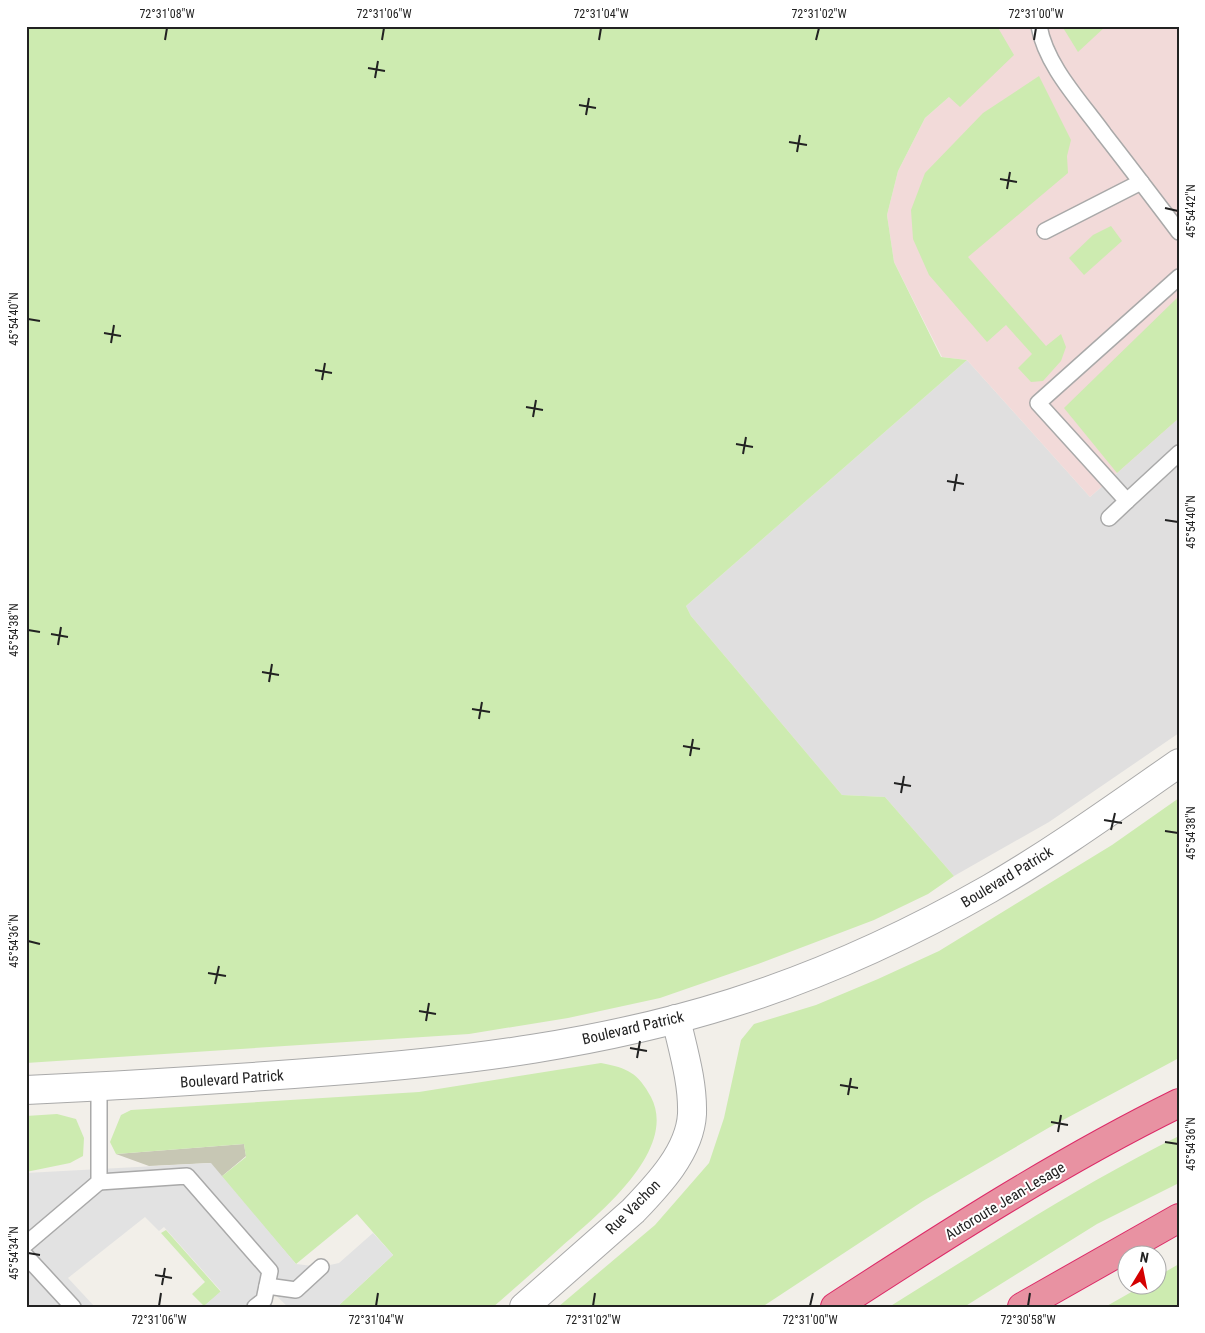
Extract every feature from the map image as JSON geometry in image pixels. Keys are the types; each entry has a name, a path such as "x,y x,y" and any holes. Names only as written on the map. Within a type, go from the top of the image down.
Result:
{"highway":[{"name":"Autoroute Jean-Lesage","path":"835,1307 1012,1196 1104,1143 1179,1104"},
{"path":"1022,1307 1179,1218"}],"street":[{"name":"Boulevard Patrick","path":"26,1090 228,1080 434,1062 601,1037 676,1020 734,1003 820,970 948,911 1028,866 1179,763"},
{"name":"Rue Vachon","path":"524,1307 633,1211 676,1159 685,1140 692,1116 690,1085 676,1020"}],"lane":[{"path":"1039,26 1041,37 1054,62 1081,103 1179,232"},
{"path":"1046,231 1141,182"},
{"path":"1127,501 1038,403 1179,277"},
{"path":"1109,518 1179,452"},
{"path":"99,1086 99,1182"},
{"path":"26,1244 99,1182 187,1176 270,1271 264,1300 255,1307"},
{"path":"26,1256 73,1307"},
{"path":"267,1286 296,1290 321,1267"}],"shaded area":[{"path":"912,26 1179,26 1179,418 1090,497 967,360 942,357 894,262 887,215 898,171 925,118 949,97"},
{"path":"967,360 1090,497 1179,418 1179,733 1049,822 954,876 885,797 842,795 691,616 686,606"},
{"path":"244,1144 246,1156 221,1177 210,1163 149,1166 116,1154"},
{"path":"211,1163 296,1264 321,1267 339,1263 373,1233 393,1255 337,1307 288,1307 267,1287 255,1307 203,1307 221,1291 164,1227 159,1231 145,1217 68,1278 95,1307 26,1307 26,1173"}],"green space":[{"path":"26,26 997,26 1014,55 960,107 949,97 925,118 898,171 887,215 894,262 941,357 967,360 686,606 691,616 842,795 885,797 954,876 928,894 874,920 758,964 660,998 568,1018 469,1034 26,1063"},
{"path":"1062,26 1106,26 1078,52"},
{"path":"1039,76 1071,140 1067,156 1068,173 968,257 1046,346 1061,334 1066,347 1061,361 1043,381 1031,382 1018,368 1032,354 1006,325 987,342 929,275 913,239 911,210 925,173 983,113"},
{"path":"1111,226 1122,241 1084,275 1069,258 1093,235"},
{"path":"1177,298 1179,418 1117,473 1064,408"},
{"path":"1179,798 1179,1058 1050,1127 923,1201 762,1307 558,1307 655,1225 709,1163 724,1118 741,1040 754,1024 816,1005 939,951 1112,845"},
{"path":"601,1063 618,1067 631,1073 637,1077 646,1089 651,1097 657,1118 654,1139 644,1160 630,1181 612,1200 493,1307 337,1307 393,1255 357,1214 296,1264 221,1177 246,1157 244,1144 116,1154 110,1142 121,1115 131,1110 419,1092"},
{"path":"57,1114 76,1119 84,1138 83,1156 70,1163 26,1172 26,1116"},
{"path":"1179,1136 1179,1183 1097,1224 964,1307 889,1307 1068,1197 1141,1155"},
{"path":"166,1230 221,1292 204,1306 192,1294 205,1282 161,1233"},
{"path":"1179,1264 1179,1307 1105,1307 1124,1296 1168,1296 1168,1270"}]}
